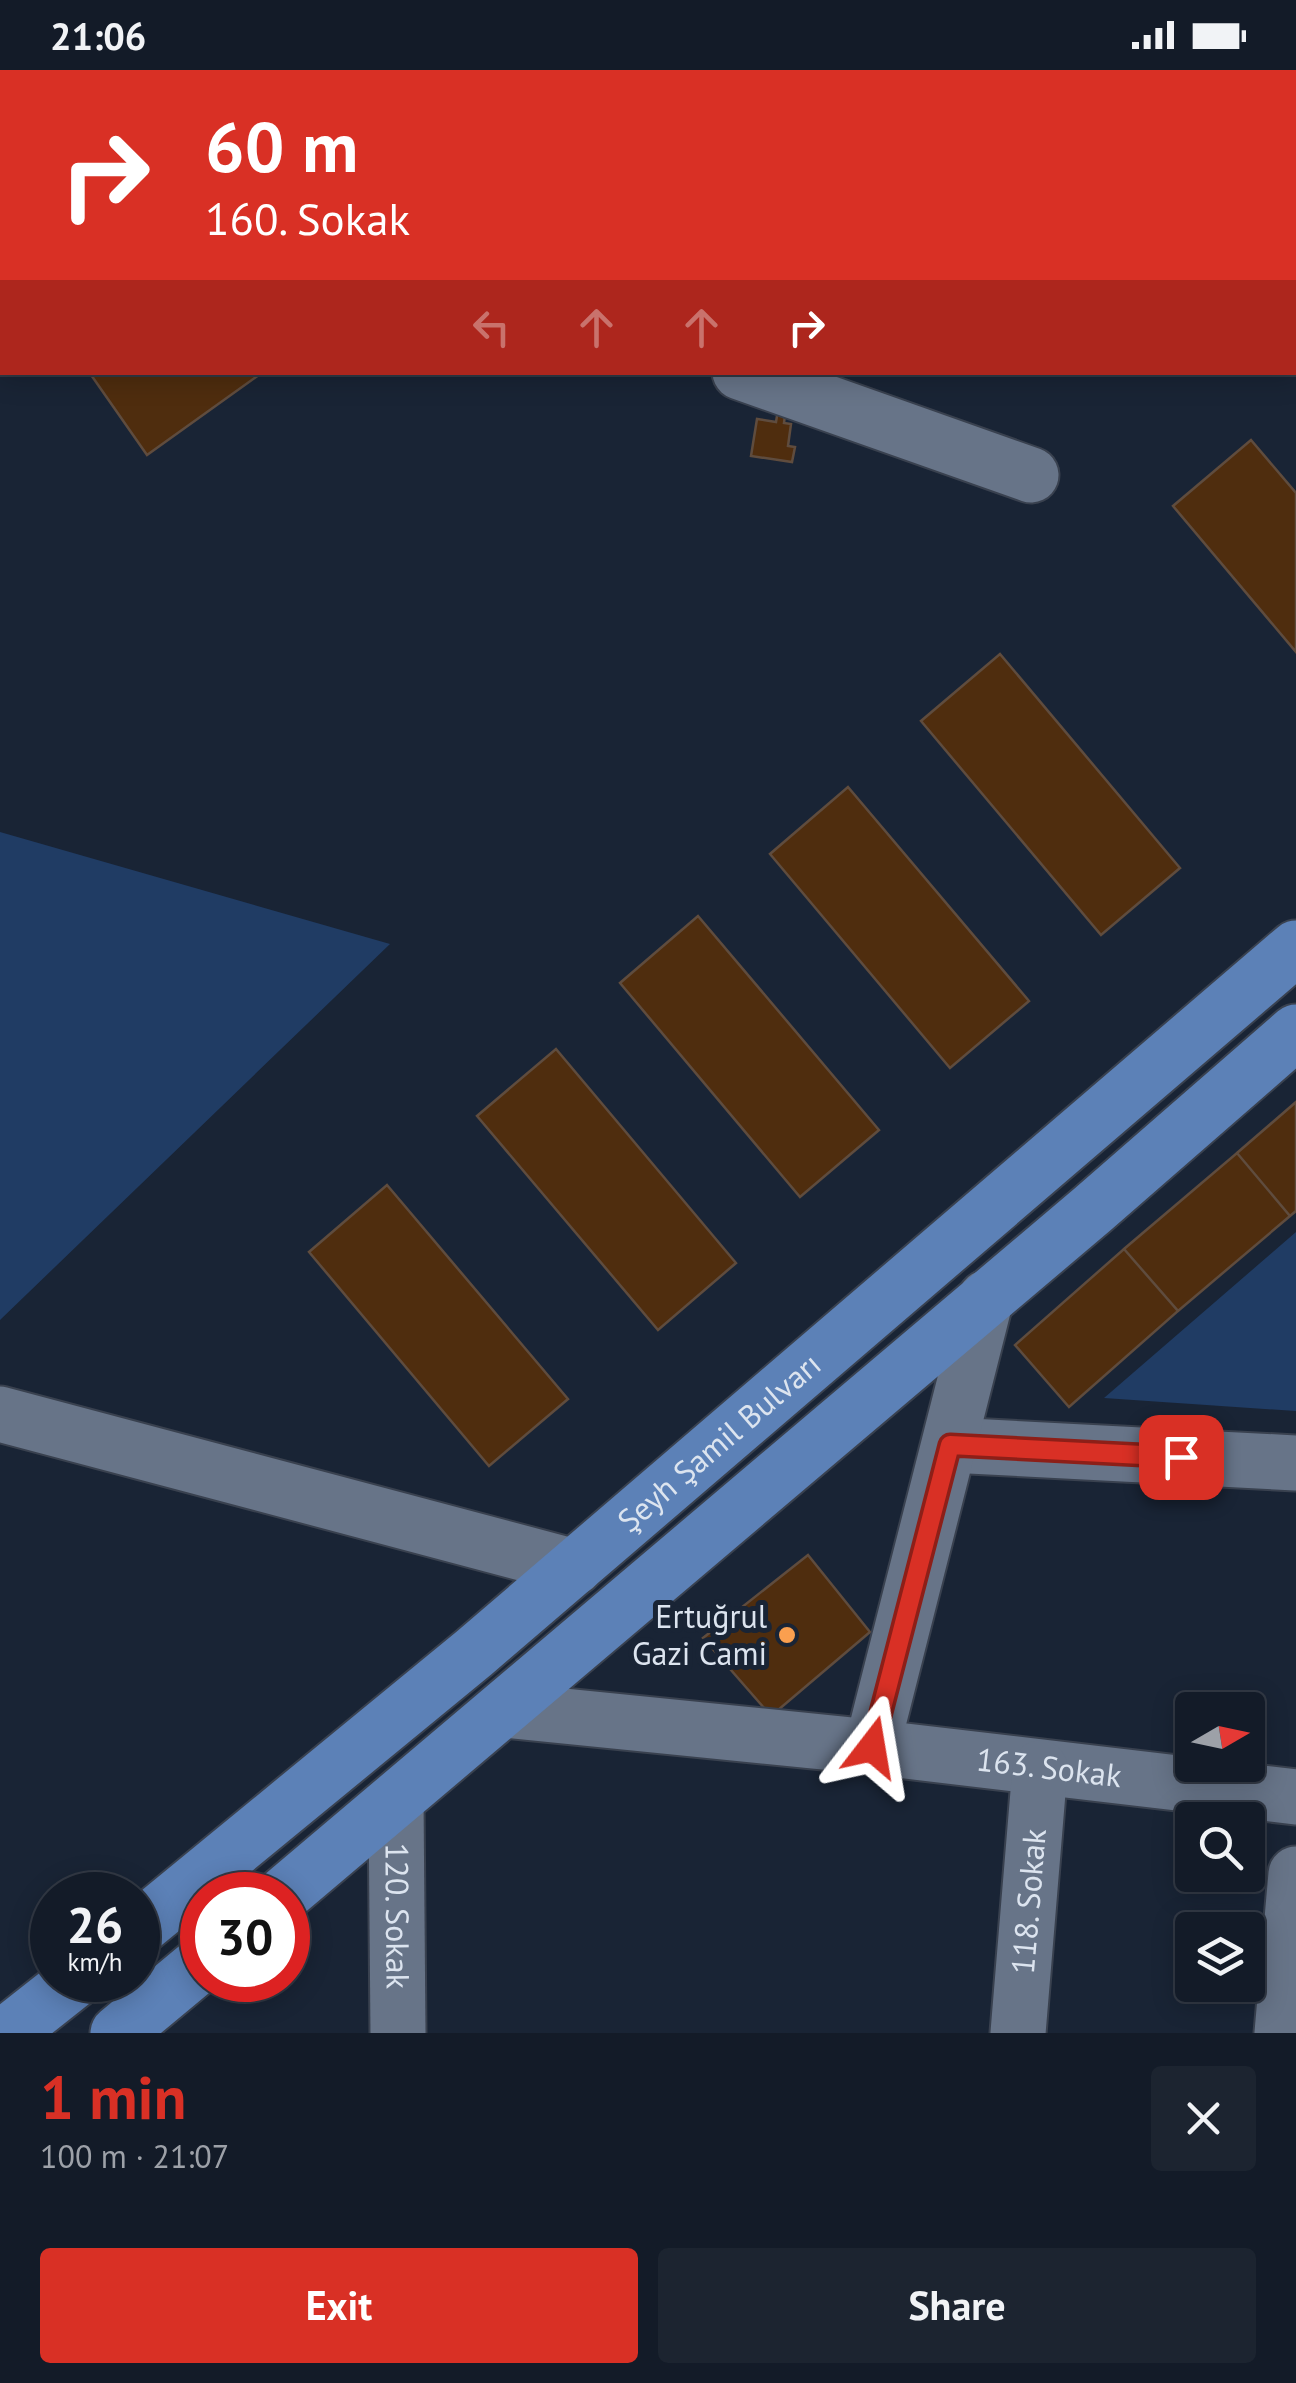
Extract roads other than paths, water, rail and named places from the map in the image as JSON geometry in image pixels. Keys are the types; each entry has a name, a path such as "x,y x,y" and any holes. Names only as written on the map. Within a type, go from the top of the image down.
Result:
{"main road":[{"name":"Şeyh Şamil Bulvarı","path":"160,1911 575,1567 1296,948"},
{"name":"Şeyh Şamil Bulvarı","path":"310,1873 1093,1210 1296,1032"},
{"path":"128,2032 180,1983"},
{"path":"8,2033 47,2002"}],"street":[{"path":"748,375 1031,475"},
{"path":"872,1747 986,1298"},
{"path":"0,1414 575,1567"},
{"path":"950,1445 1296,1463"},
{"name":"163. Sokak","path":"504,1710 872,1747 1296,1797"},
{"name":"118. Sokak","path":"1018,2033 1040,1768"},
{"name":"120. Sokak","path":"396,1801 398,2033"},
{"path":"1282,2033 1296,1874"}],"place":[{"name":"Ertuğrul Gazi Cami","path":"787,1635"}]}
